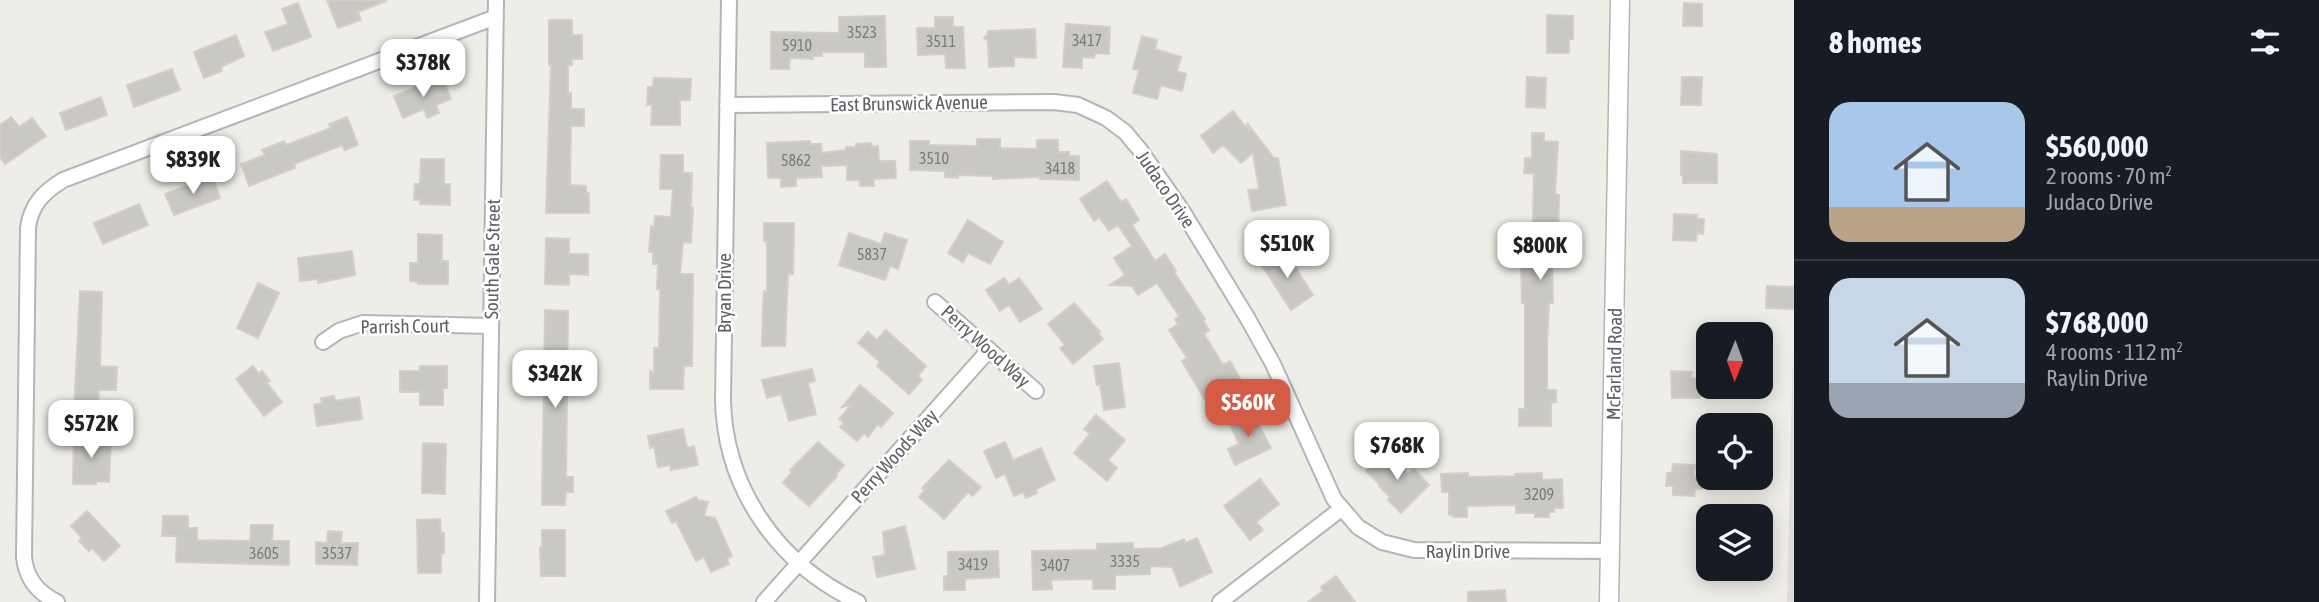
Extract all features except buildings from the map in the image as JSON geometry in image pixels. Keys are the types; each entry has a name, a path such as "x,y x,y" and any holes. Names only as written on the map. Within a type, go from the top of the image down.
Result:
{"street":[{"name":"South Gale Street","path":"487,602 496,0"},
{"name":"Bryan Drive","path":"729,0 723,387 726,437 738,480 755,513 778,542 823,582 858,602"},
{"name":"McFarland Road","path":"1609,602 1620,0"},
{"path":"57,602 40,592 32,582 23,557 28,228 31,213 37,203 48,190 63,180 495,17"},
{"name":"East Brunswick Avenue","path":"727,105 1054,102 1090,109"},
{"name":"Judaco Drive","path":"1090,109 1113,122 1130,138 1189,223 1273,364 1340,509"},
{"name":"Perry Wood Way","path":"935,302 1036,391"},
{"name":"Parrish Court","path":"323,342 339,331 363,323 491,326"},
{"name":"Perry Woods Way","path":"764,602 989,350"},
{"path":"1220,602 1340,509"},
{"name":"Raylin Drive","path":"1340,509 1358,527 1375,538 1391,546 1414,550 1610,551"}],"shaded area":[{"path":"1793,347 1794,602 1787,602"}]}
